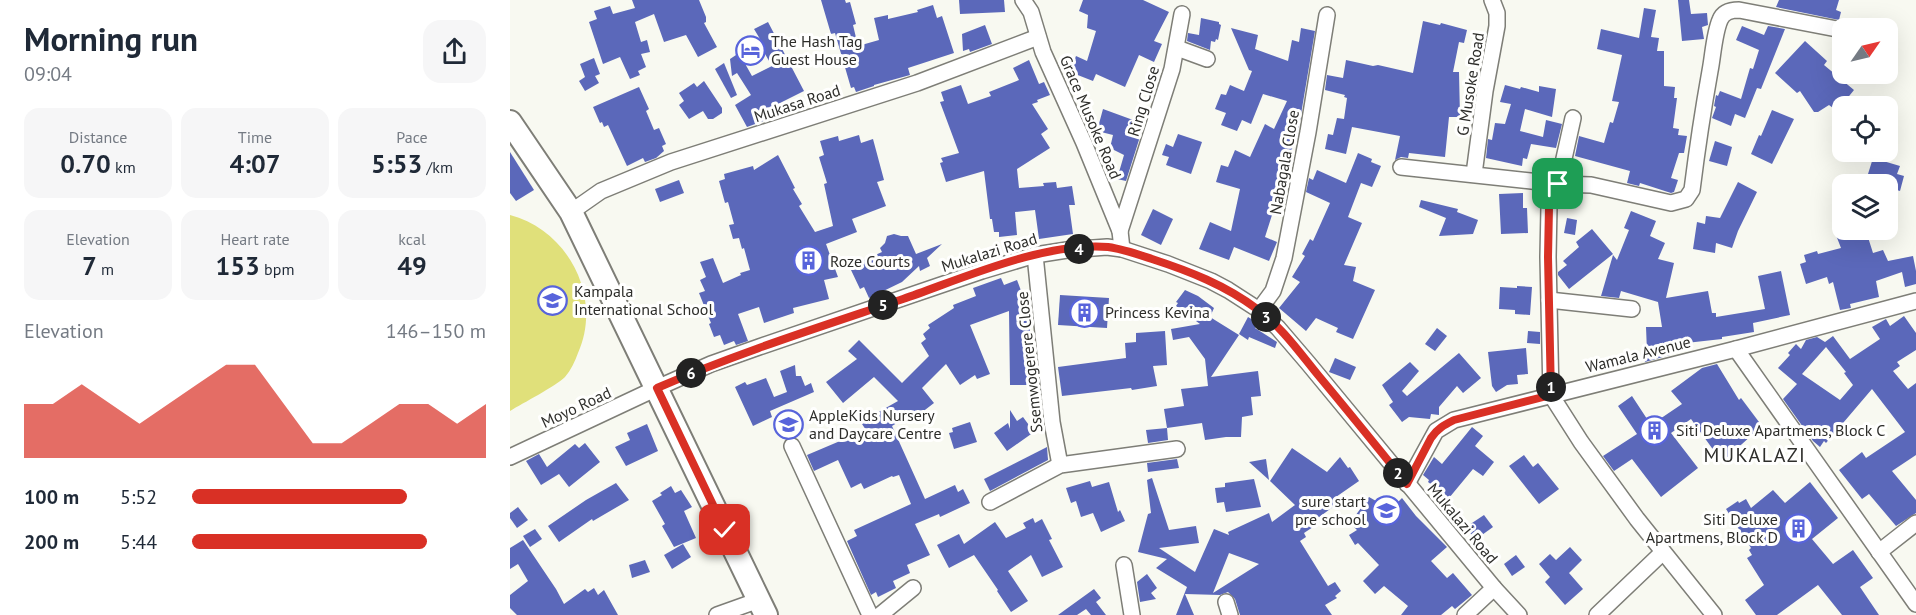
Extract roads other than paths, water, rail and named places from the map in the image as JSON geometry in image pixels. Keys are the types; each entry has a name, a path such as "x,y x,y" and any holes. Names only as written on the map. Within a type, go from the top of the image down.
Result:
{"main road":[{"path":"510,122 571,212 762,608"}],"street":[{"name":"G Musoke Road","path":"1474,174 1485,91 1497,26 1497,13 1492,0"},
{"name":"Grace Musoke Road","path":"1029,4 1048,62 1120,231 1122,249"},
{"path":"1401,167 1591,186 1671,204 1686,199 1692,190 1714,50 1720,20 1724,14 1730,10 1739,10 1832,28"},
{"name":"Ring Close","path":"1120,231 1172,69 1182,14"},
{"name":"Nabagala Close","path":"1259,310 1273,291 1284,258 1327,15"},
{"name":"Mukasa Road","path":"571,212 601,191 671,162 917,83 1038,37"},
{"path":"1177,48 1207,59"},
{"path":"1573,118 1558,184 1549,207 1551,395 1606,477 1714,615"},
{"name":"Mukalazi Road","path":"657,388 711,364 759,347 1035,255 1091,247 1122,249 1195,274 1228,290 1259,310 1308,363 1494,588 1519,615"},
{"name":"Ssemwogerere Close","path":"1035,255 1052,422 1060,465"},
{"path":"1550,300 1632,309"},
{"name":"Wamala Avenue","path":"1407,484 1436,431 1454,420 1916,301"},
{"path":"1736,349 1916,604"},
{"name":"Moyo Road","path":"510,457 657,388"},
{"path":"792,446 870,615"},
{"path":"990,502 1060,465 1177,449"},
{"path":"1879,552 1916,523"},
{"path":"1597,615 1663,552"},
{"path":"1124,565 1132,615"},
{"path":"880,615 913,588"},
{"path":"1465,615 1494,588"},
{"path":"717,615 762,608"}],"place":[{"name":"The Hash Tag Guest House","path":"750,50"},
{"name":"Roze Courts","path":"809,261"},
{"name":"Kampala International School","path":"553,300"},
{"name":"Princess Kevina","path":"1084,312"},
{"name":"AppleKids Nursery and Daycare Centre","path":"788,424"},
{"name":"Siti Deluxe Apartmens, Block C","path":"1655,430"},
{"name":"sure start pre school","path":"1387,510"},
{"name":"Siti Deluxe Apartmens, Block D","path":"1799,528"}],"district":[{"name":"MUKALAZI","path":"1755,455"}]}
